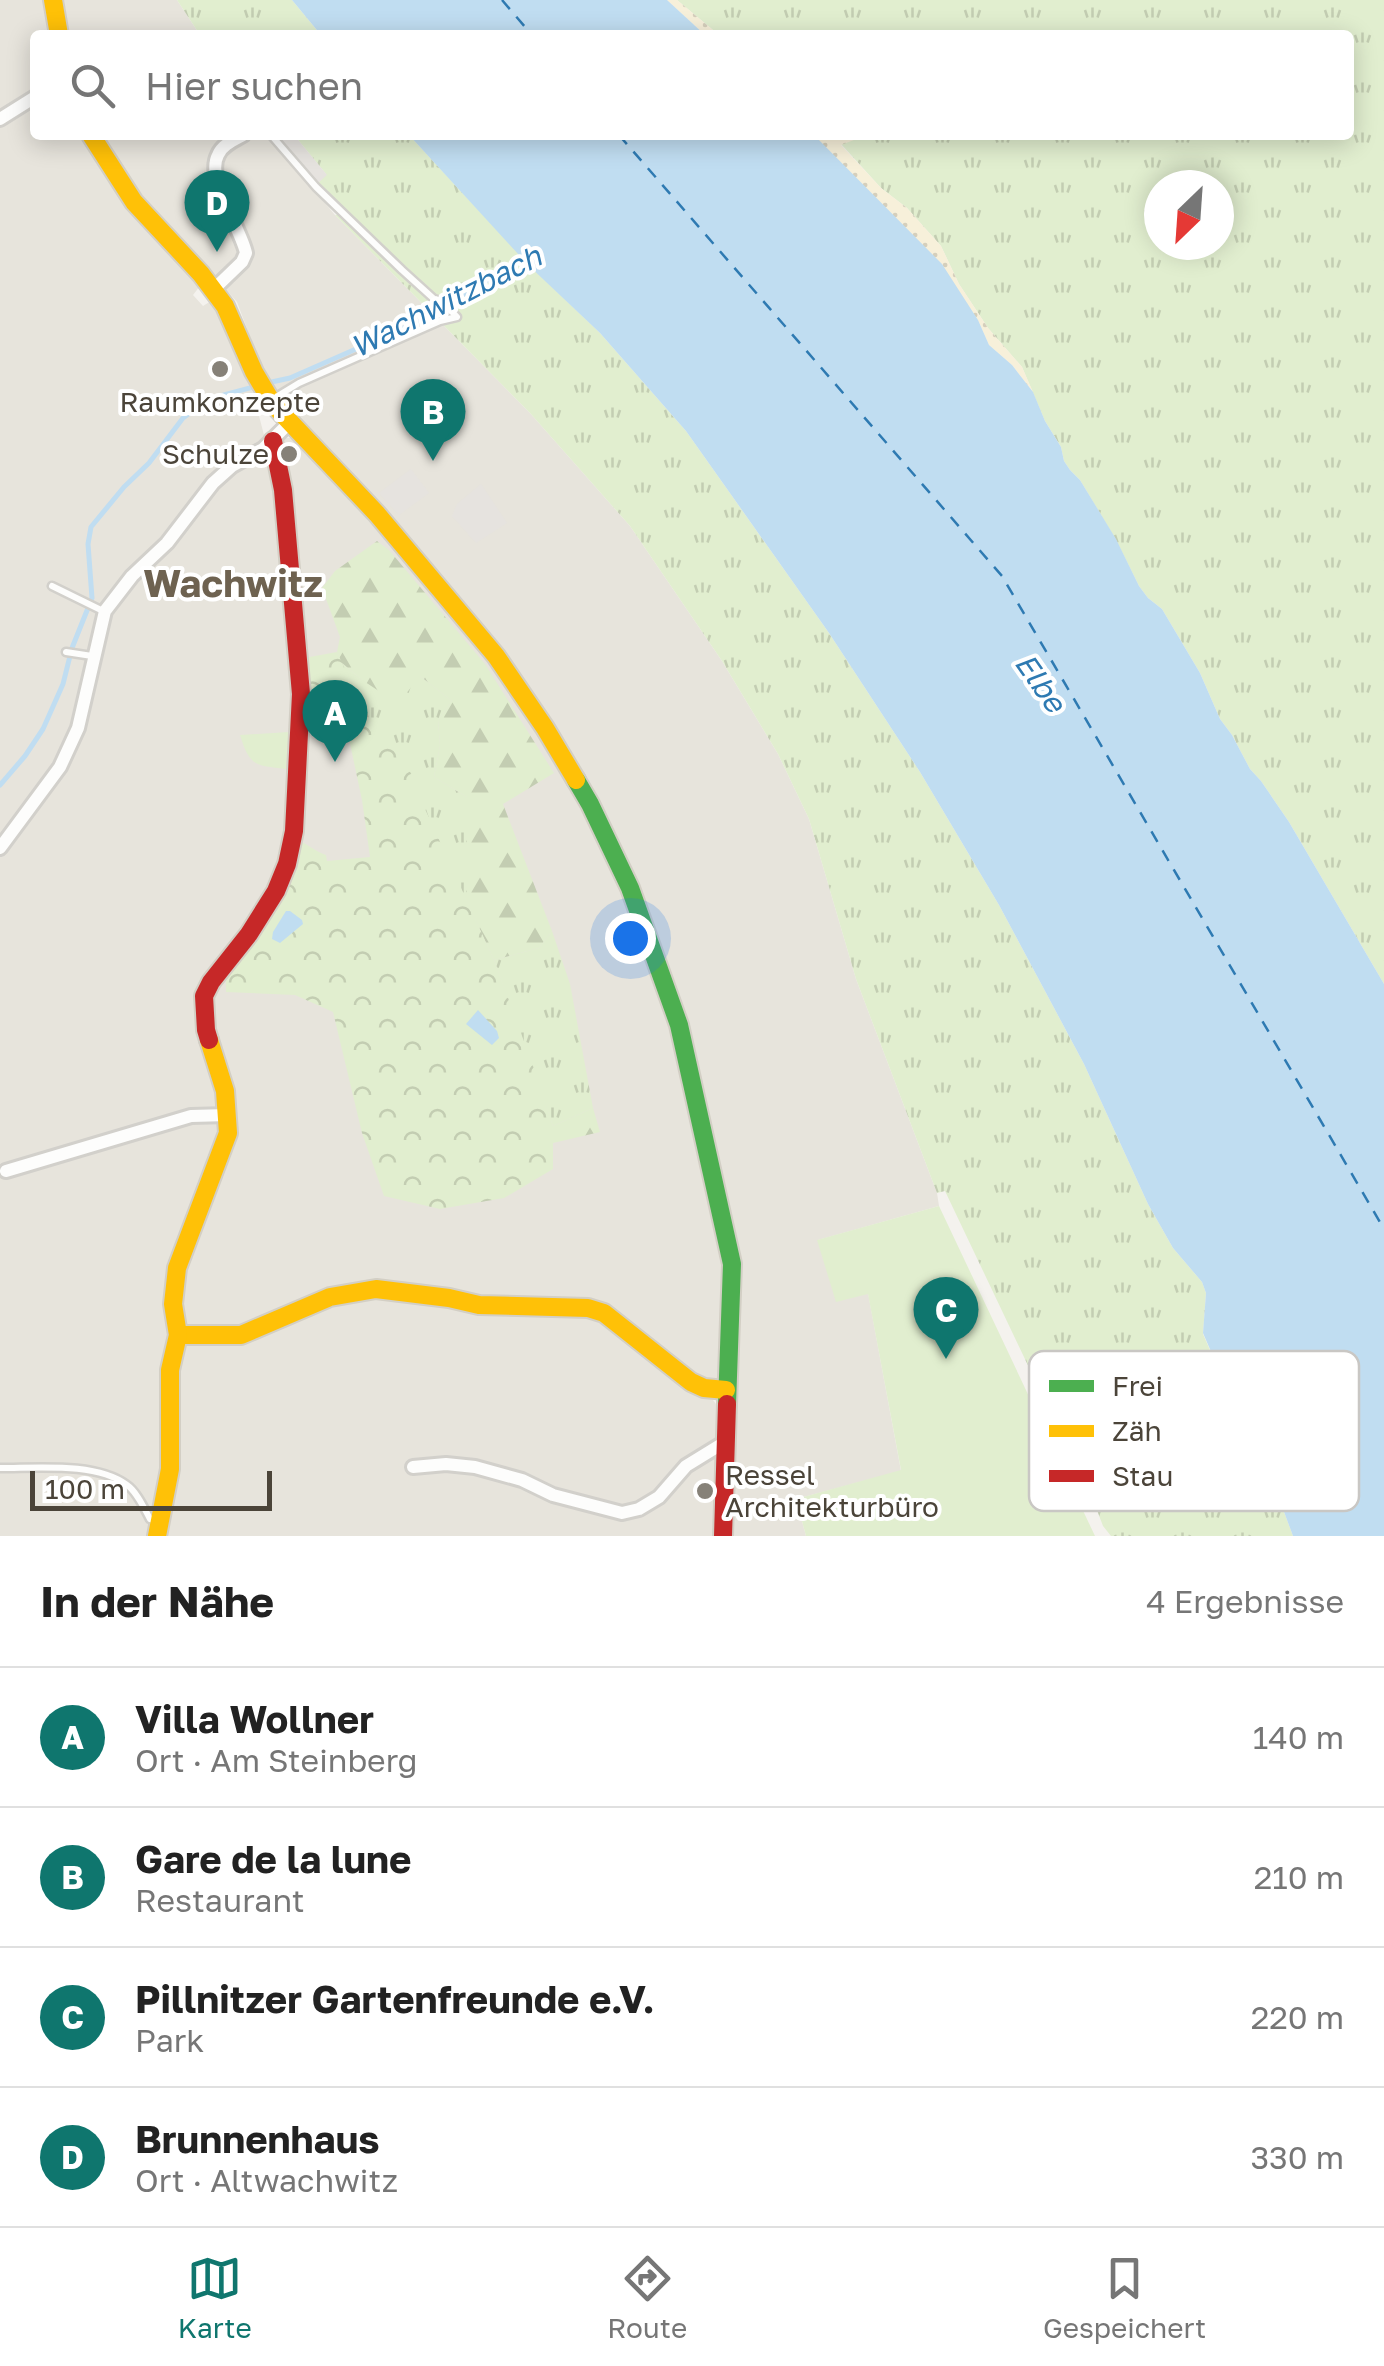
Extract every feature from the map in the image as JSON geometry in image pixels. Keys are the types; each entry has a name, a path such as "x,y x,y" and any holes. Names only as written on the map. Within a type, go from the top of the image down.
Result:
{"street":[{"path":"53,0 57,30"},
{"path":"0,119 30,100"},
{"path":"94,140 134,202 214,289 268,397 377,514 496,656 546,728 630,888 679,1025 732,1264 723,1536"},
{"path":"214,289 246,253 244,240 224,204 215,164 218,152 235,140"},
{"path":"3,840 60,767 78,728 100,610 167,543 213,483 272,441 290,422"},
{"path":"158,1529 170,1469 170,1370 178,1335 173,1304 177,1268 228,1133 225,1091 206,1030 204,996 276,891 294,830 301,694 283,490 272,441"},
{"path":"6,1170 191,1116 228,1115"},
{"path":"178,1335 241,1335 330,1297 376,1289 478,1305 588,1308 604,1313 690,1382 726,1390"},
{"path":"414,1467 475,1467 522,1480 552,1495 622,1513 639,1509 659,1497 686,1466 725,1442"}],"lane":[{"path":"268,397 457,316 412,280 316,188 275,140"},
{"path":"52,586 100,610"},
{"path":"70,653 94,656"},
{"path":"0,1468 100,1472 130,1486 158,1529"}],"shaded area":[{"path":"0,0 46,0 50,30 30,30 30,140 87,140 200,286 193,295 203,306 211,301 252,389 264,435 275,444 284,437 295,439 366,513 484,653 538,730 582,805 623,888 672,1027 723,1262 721,1376 712,1383 710,1396 719,1408 717,1536 0,1536"},
{"path":"64,0 177,0 197,30 68,30"},
{"path":"106,140 272,140 335,215 530,413 630,526 722,661 778,754 809,819 856,979 939,1206 818,1240 868,1293 901,1471 796,1499 806,1536 732,1536 739,1265 700,1077 671,972 637,886 551,721 520,674 381,507 286,406 261,366 237,302 124,171"},
{"path":"280,140 298,140 327,175 318,183"},
{"path":"411,469 429,493 399,515 379,493"},
{"path":"481,484 507,523 476,543 452,516 457,504"}],"green space":[{"path":"177,0 292,0 317,30 197,30"},
{"path":"677,0 1384,0 1384,984 1289,822 1220,719 1200,673 1162,609 1139,586 1080,480 1064,461 1022,367 988,328 959,284 941,246 907,208 881,188 841,144 851,140 1354,140 1354,30 713,30"},
{"path":"298,140 414,140 520,255 506,269 526,262 600,333 686,431 829,633 920,772 999,905 1084,1064 1148,1204 1173,1248 1202,1282 1206,1293 1203,1334 1210,1351 1029,1351 1029,1368 945,1191 937,1193 856,979 809,819 778,754 722,661 630,526 530,413 335,215 342,214 318,183 326,174"},
{"path":"377,541 389,550 485,664 554,773 503,804 552,931 539,948 494,960 467,902 467,797 434,777 440,746 438,720 452,701 420,676 405,695 385,695 341,662 337,652 340,637 322,588 335,571"},
{"path":"337,652 369,721 393,745 417,783 415,787 494,960 553,1126 553,1169 504,1198 440,1209 384,1196 362,1133 333,1012 295,995 226,992 226,973 297,841 326,855 327,861 370,857 343,711 315,715 314,708 307,709 304,658"},
{"path":"341,662 362,680 420,676 452,701 438,720 440,746 434,777 467,797 467,902 398,753 369,721"},
{"path":"289,732 286,769 255,762 240,735"},
{"path":"552,931 570,984 593,1108 553,1126 494,960 539,948"},
{"path":"593,1108 600,1132 553,1143 553,1126"},
{"path":"939,1206 1029,1396 1029,1511 1083,1511 1095,1536 806,1536 796,1499 901,1470 868,1294 836,1302 817,1240"},
{"path":"1097,1511 1284,1511 1293,1536 1111,1536"}],"sand":[{"path":"667,0 677,0 713,30 700,30"},
{"path":"818,140 854,140 841,145 941,246 959,284 988,328 1022,367 1033,392 1012,365 989,345 965,303"}],"water":[{"path":"292,0 667,0 700,30 317,30"},
{"name":"Elbe","path":"414,140 819,140 942,264 978,320 989,345 1012,365 1033,392 1061,447 1064,461 1116,539 1139,586 1162,609 1200,673 1220,719 1289,822 1384,984 1384,1536 1293,1536 1284,1511 1359,1511 1359,1351 1211,1351 1203,1333 1206,1293 1202,1282 1173,1248 1148,1204 1084,1064 999,905 920,772 829,633 686,431 600,333 526,263 506,270 519,255"},
{"path":"286,911 303,924 280,943 272,939 273,932"},
{"path":"478,1010 497,1031 499,1038 492,1045 466,1024"}],"waterway":[{"name":"Wachwitzbach","path":"267,383 290,378 422,320 509,267"},
{"name":"Wachwitzbach","path":"0,785 43,729 63,684 92,598 88,544 91,527 149,463 183,418 209,399 257,386"}],"ferry route":[{"path":"502,0 528,30"},
{"path":"623,140 1002,576 1384,1229"}],"traffic: fast":[{"path":"576,780 630,888 679,1025 732,1264 727,1404"}],"traffic: slow":[{"path":"53,0 58,30"},
{"path":"94,140 134,202 201,274 225,306 273,404 377,514 496,656 576,780"},
{"path":"157,1536 170,1469 170,1370 178,1335 173,1304 177,1268 228,1133 225,1091 209,1040"},
{"path":"178,1335 241,1335 330,1297 376,1289 479,1305 588,1308 604,1313 691,1382 726,1390"}],"traffic: jam":[{"path":"209,1040 204,996 276,891 294,831 301,694 283,490 273,441"},
{"path":"723,1536 727,1404"}],"place":[{"name":"Brunnenhaus","path":"217,252"},
{"name":"Raumkonzepte","path":"220,369"},
{"name":"Schulze","path":"289,454"},
{"name":"Gare de la lune","path":"433,461"},
{"name":"Villa Wollner","path":"335,762"},
{"name":"Pillnitzer Gartenfreunde e.V.","path":"946,1359"},
{"name":"Ressel Architekturbüro","path":"705,1491"}],"district":[{"name":"Wachwitz","path":"233,584"}]}
